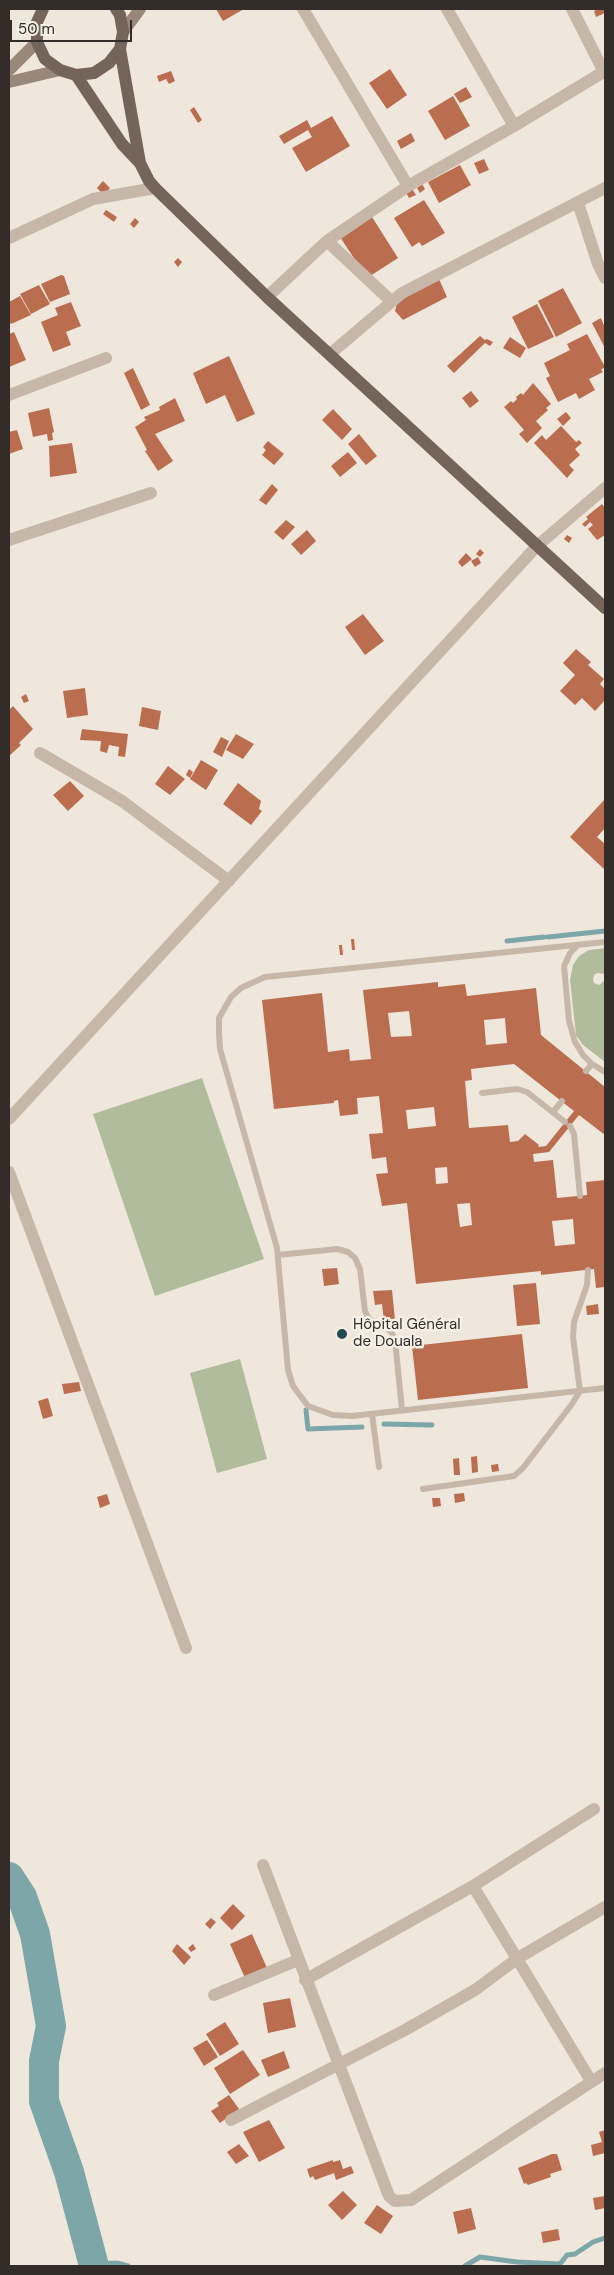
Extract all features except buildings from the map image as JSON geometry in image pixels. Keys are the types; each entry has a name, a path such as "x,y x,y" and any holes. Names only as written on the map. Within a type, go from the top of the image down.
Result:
{"main road":[{"path":"30,9 37,22"},
{"path":"43,9 37,22 37,42 45,59 60,70 76,75 94,73 109,63 120,49"},
{"path":"116,9 120,15 123,32 120,49 140,163"},
{"path":"123,32 140,9"},
{"path":"9,70 37,42"},
{"path":"9,82 60,70"},
{"path":"76,75 122,144 140,163 149,180 156,188 267,297 605,608"}],"street":[{"path":"303,9 408,186"},
{"path":"447,9 514,126"},
{"path":"267,297 327,241 408,186 604,72 572,9"},
{"path":"9,238 86,201 156,188"},
{"path":"330,354 402,293 605,188"},
{"path":"578,202 598,264 605,278"},
{"path":"327,241 391,301"},
{"path":"9,395 106,358"},
{"path":"9,1119 537,546 605,488"},
{"path":"9,540 151,493"},
{"path":"40,752 122,801 229,881"},
{"path":"9,1172 186,1648"},
{"path":"306,1980 473,1886 594,1809"},
{"path":"263,1865 389,2196 395,2201 410,2200 605,2073"},
{"path":"473,1886 591,2081"},
{"path":"231,2120 338,2065 475,1990 518,1958 605,1907"},
{"path":"214,1995 298,1960"}],"lane":[{"path":"605,942 265,978 241,988 231,997 219,1018 220,1049 278,1255 288,1370 293,1386 308,1406 333,1415 372,1414 605,1388"},
{"path":"579,945 570,953 564,966 569,1021 575,1042 592,1064 605,1072"},
{"path":"586,1072 592,1064"},
{"path":"482,1094 517,1089 527,1092 567,1124 574,1134 580,1196"},
{"path":"553,1112 562,1101"},
{"path":"278,1255 337,1249 348,1252 355,1258 360,1269 365,1311 369,1319 391,1331 395,1340 402,1410"},
{"path":"422,1489 514,1476 528,1461 580,1391 573,1337 574,1322 587,1285 588,1270"},
{"path":"372,1414 379,1467"}],"green space":[{"path":"605,948 605,978 604,974 598,973 594,975 593,980 594,983 599,985 605,980 605,1062 583,1045 576,1035 570,980 573,965 579,956 589,950"},
{"path":"202,1078 264,1259 155,1296 93,1114"},
{"path":"240,1359 267,1459 217,1473 190,1373"}],"waterway":[{"path":"548,937 605,931"},
{"path":"507,941 544,937"},
{"path":"306,1410 308,1429 362,1427"},
{"path":"384,1424 432,1425"},
{"path":"9,1877 22,1897 35,1934 51,2026 44,2061 44,2101 69,2172 94,2266"},
{"path":"465,2266 480,2257 517,2262 560,2264 567,2255 575,2254 593,2242 605,2238"},
{"path":"93,2264 117,2263 128,2266"}],"place":[{"name":"Hôpital Général de Douala","path":"342,1334"}]}
